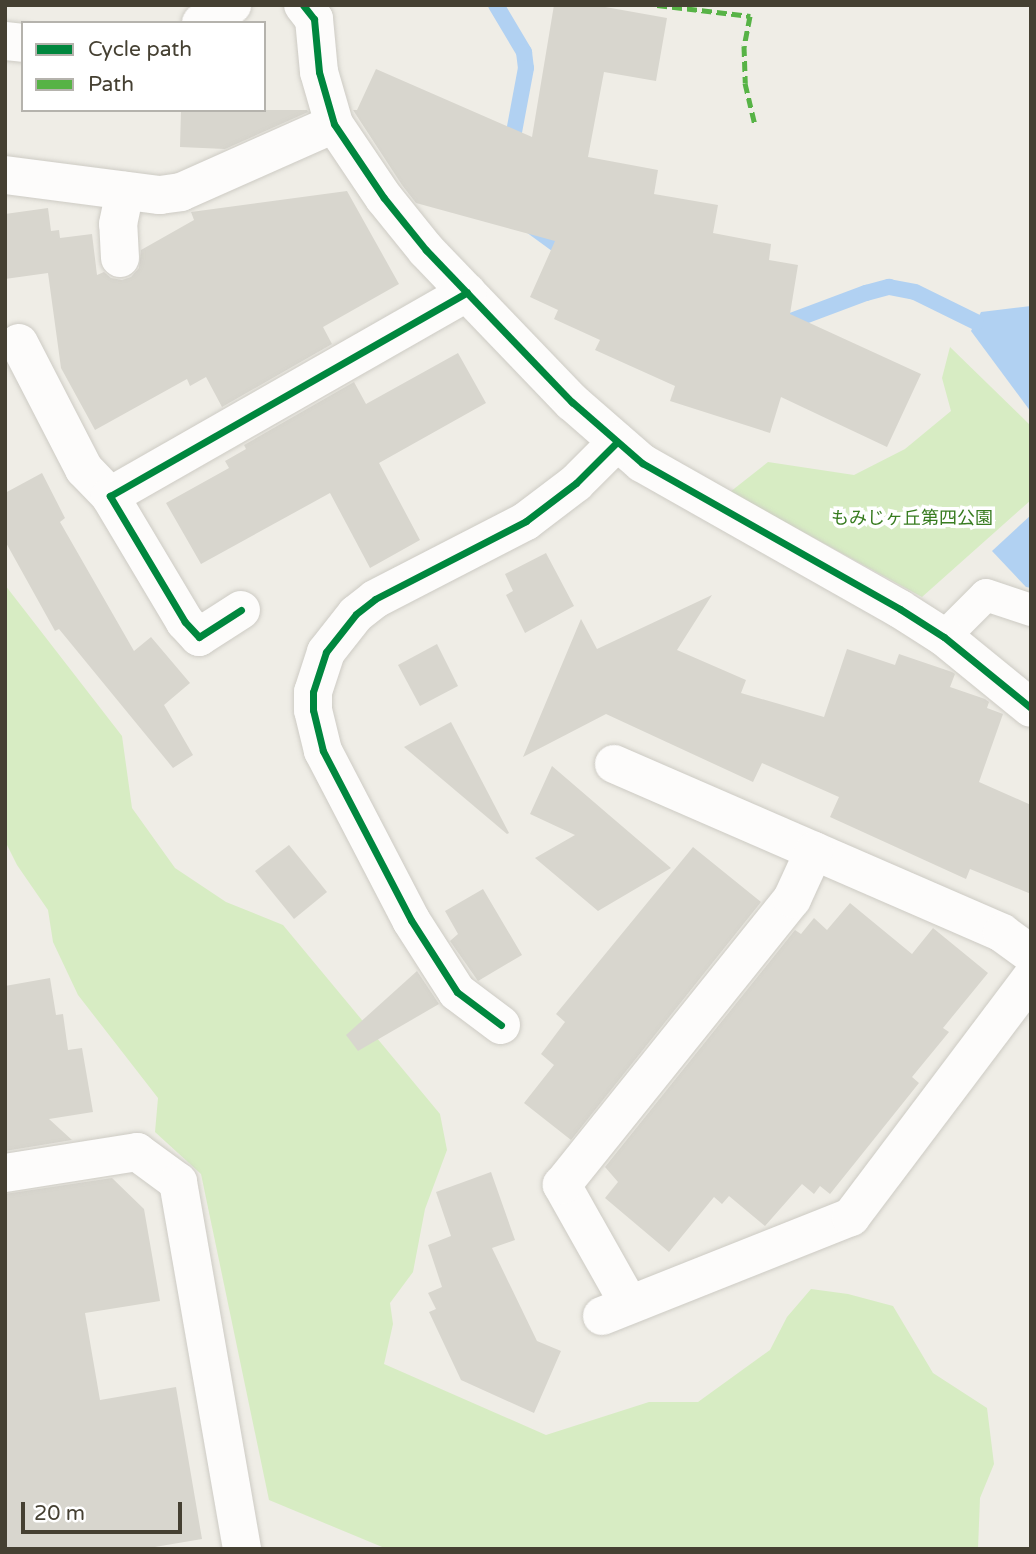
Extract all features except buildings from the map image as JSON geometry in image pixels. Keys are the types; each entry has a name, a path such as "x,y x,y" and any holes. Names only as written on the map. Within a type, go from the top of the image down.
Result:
{"street":[{"path":"204,21 232,5"},
{"path":"303,5 314,19 319,72 334,124 426,250 572,402 642,463 889,602 944,637 1031,708"},
{"path":"5,175 160,195 181,192 334,124"},
{"path":"120,258 118,224 125,191"},
{"path":"110,496 467,292"},
{"path":"19,343 84,469 110,496 185,622 199,637 241,610"},
{"path":"500,1024 457,992 411,920 323,751 315,720 313,692 326,652 355,614 375,599 526,521 576,483 617,442"},
{"path":"614,764 1002,933 1031,954"},
{"path":"814,851 792,899 562,1185 615,1310 852,1217 1031,978"},
{"path":"5,1174 137,1152 178,1182 242,1549"}],"lane":[{"path":"944,637 986,595 1031,610"}],"green space":[{"name":"もみじヶ丘第四公園","path":"950,347 1031,426 1031,500 922,597 730,492 768,462 854,475 905,449 951,411 942,378"},
{"path":"5,585 122,736 132,808 175,868 226,902 283,925 440,1114 447,1150 425,1209 413,1272 390,1303 393,1324 384,1364 546,1435 649,1402 698,1402 770,1350 787,1317 811,1289 848,1294 893,1306 933,1373 987,1408 994,1464 980,1498 978,1549 387,1549 269,1500 201,1174 155,1132 158,1098 78,995 53,942 48,910 17,865 5,841"}],"water":[{"path":"1031,306 1031,412 971,331 981,312"},
{"path":"1031,515 1031,588 1026,587 992,551"}],"waterway":[{"path":"496,5 524,52 526,68 511,148"},
{"path":"530,225 571,255"},
{"path":"783,324 889,287 915,292 976,322"}],"marked path":[{"path":"657,5 750,16 744,46 745,83 755,125"}],"cycle path":[{"path":"303,5 314,19 319,72 334,124 384,198 426,250 572,402 642,463 900,609 944,637 1031,708"},
{"path":"241,610 199,637 185,622 110,496 467,292"},
{"path":"501,1025 457,992 411,920 323,751 313,710 313,692 326,652 356,614 375,599 526,521 576,483 617,442"}]}
